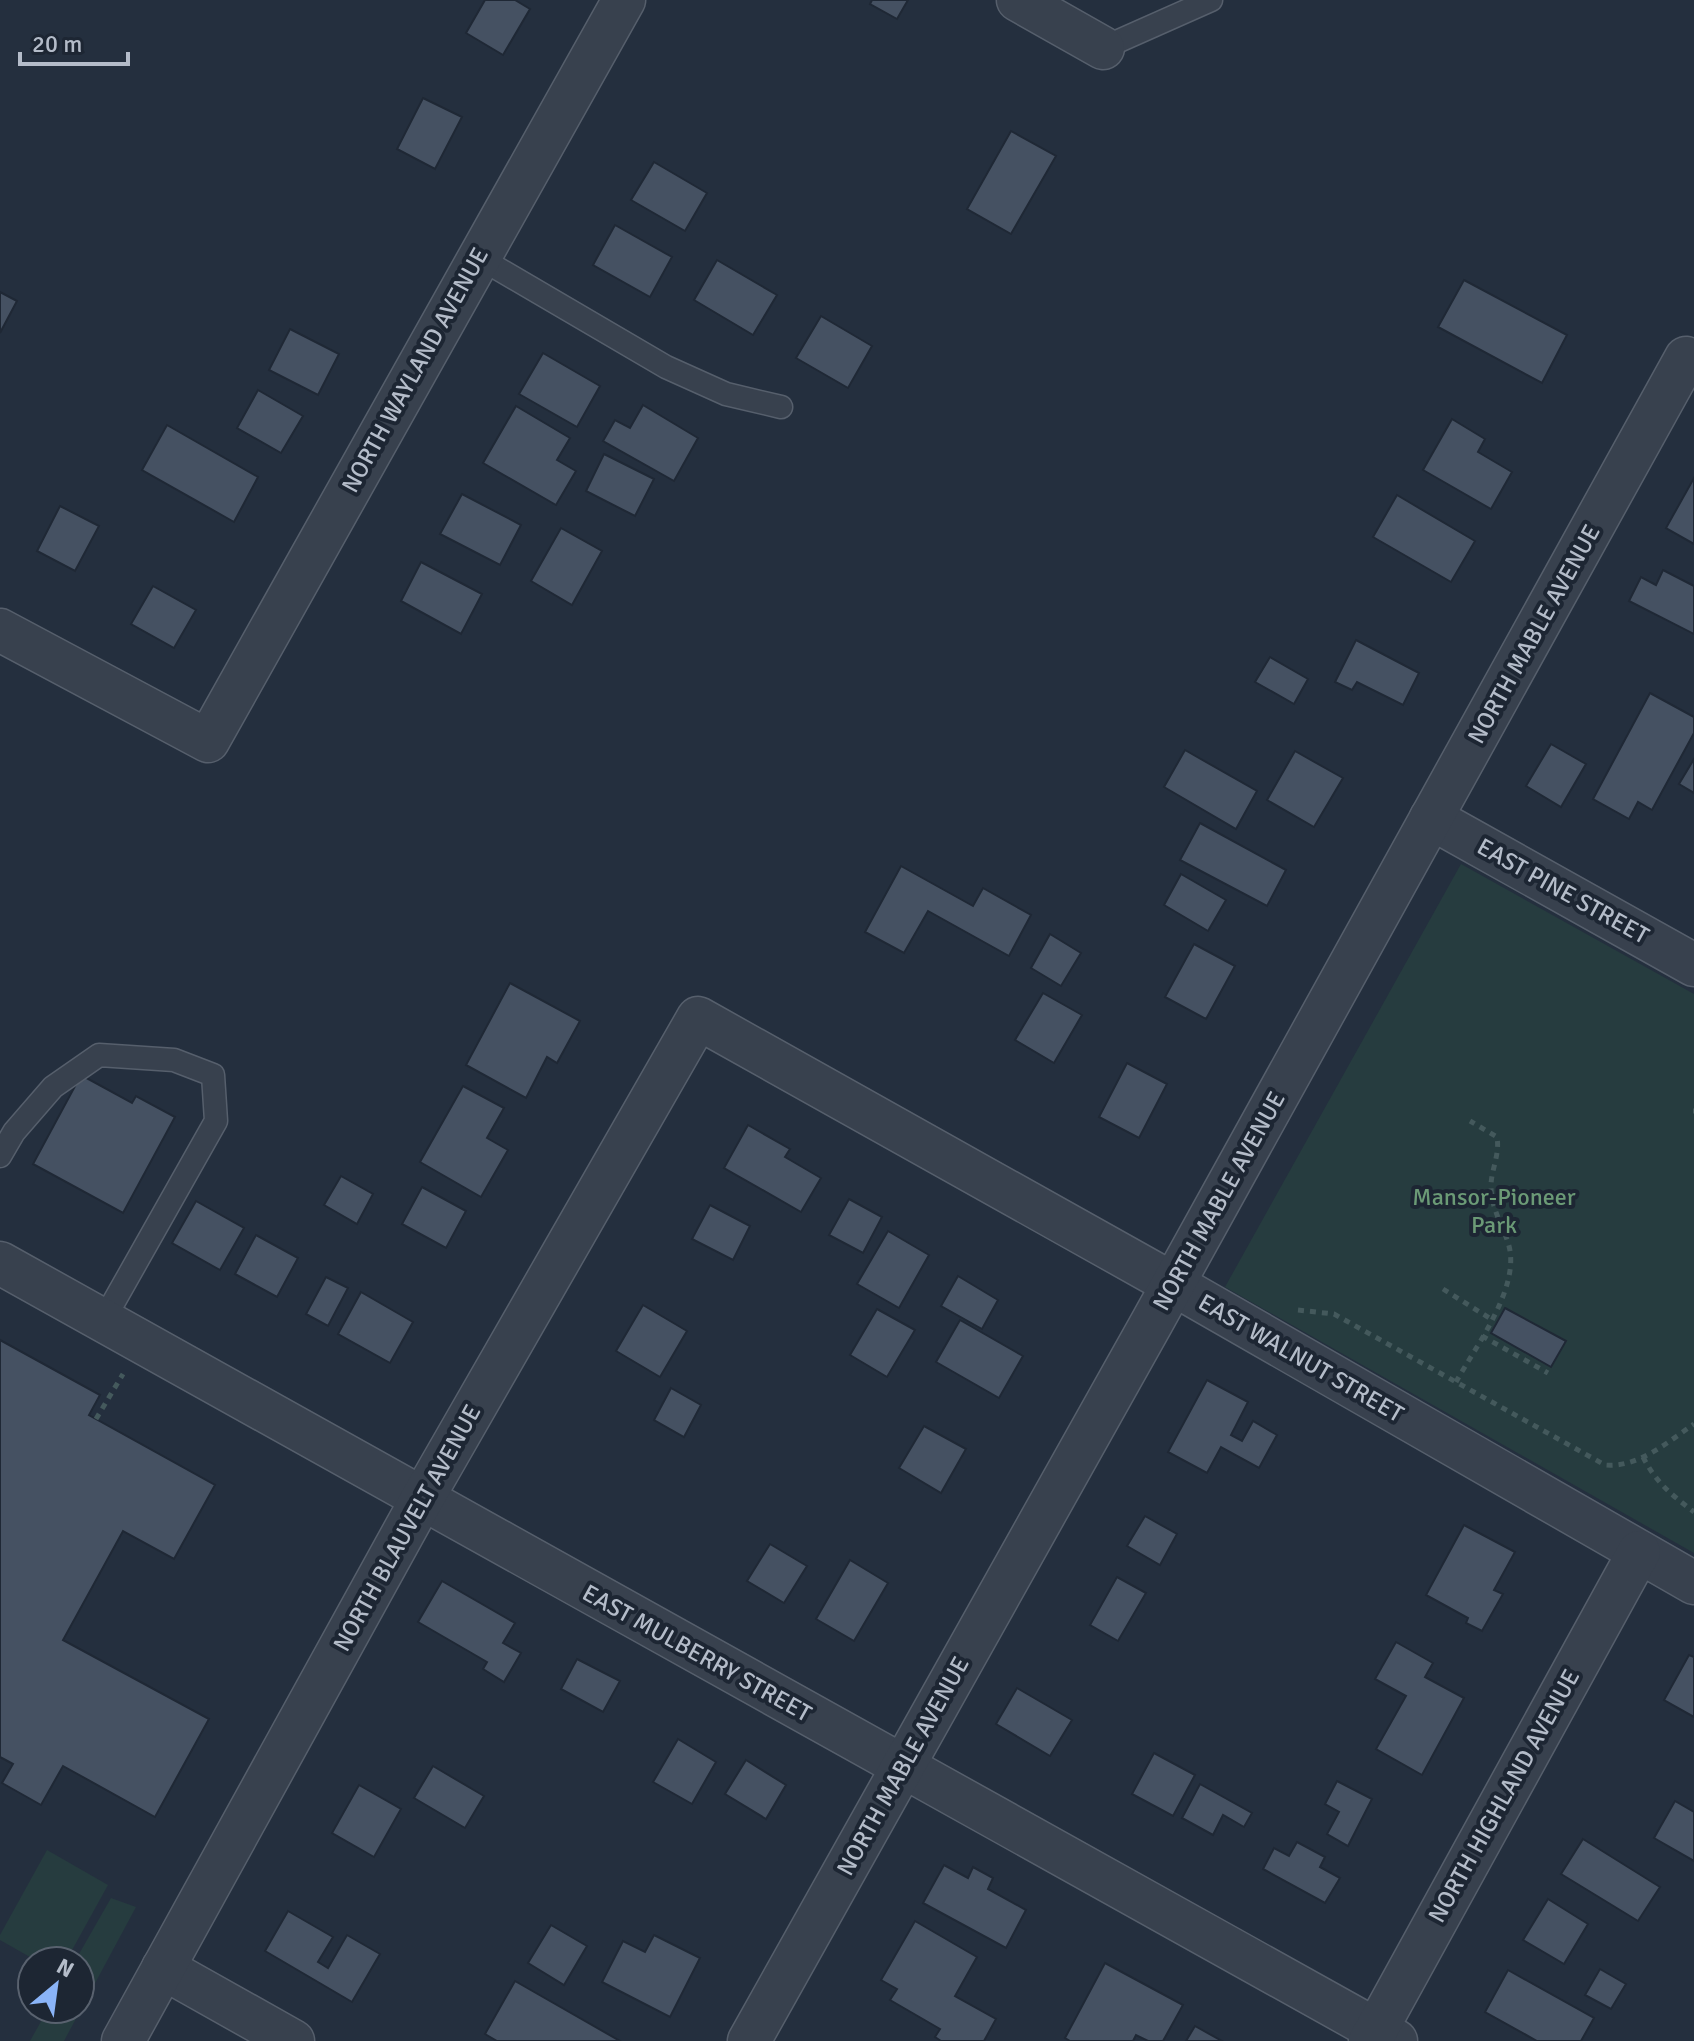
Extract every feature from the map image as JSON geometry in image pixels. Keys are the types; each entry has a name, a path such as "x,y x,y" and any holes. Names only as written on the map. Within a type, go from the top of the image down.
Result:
{"street":[{"name":"NORTH WAYLAND AVENUE","path":"0,630 208,741 624,0"},
{"path":"1018,0 1103,48"},
{"name":"NORTH MABLE AVENUE","path":"749,2041 1690,360"},
{"name":"EAST PINE STREET","path":"1431,818 1694,965"},
{"name":"EAST WALNUT STREET","path":"698,1018 1173,1284 1694,1583"},
{"name":"NORTH BLAUVELT AVENUE","path":"123,2041 422,1499 698,1018"},
{"name":"EAST MULBERRY STREET","path":"0,1263 1381,2037"},
{"name":"NORTH HIGHLAND AVENUE","path":"1381,2037 1639,1552"},
{"path":"163,1968 293,2041"}],"lane":[{"path":"1103,48 1211,0"},
{"path":"478,257 666,367 726,394 781,407"},
{"path":"0,1156 14,1132 53,1087 99,1055 174,1060 213,1075 216,1121 103,1321"}],"path":[{"path":"1456,1382 1511,1277 1509,1245 1493,1208 1491,1185 1499,1146 1497,1137 1470,1121"},
{"path":"1443,1289 1491,1319"},
{"path":"1290,1310 1334,1314 1599,1463 1621,1466 1643,1457 1694,1424"},
{"path":"1482,1336 1548,1373"},
{"path":"96,1419 141,1342"},
{"path":"1643,1457 1654,1478 1673,1499 1694,1512"}],"green space":[{"name":"Mansor-Pioneer Park","path":"1461,864 1694,994 1694,1553 1225,1287"},
{"path":"47,1850 108,1885 75,1945 16,1945 16,1949 0,1940"},
{"path":"111,1898 136,1907 96,1981 96,1945 84,1945"},
{"path":"39,2025 73,2025 64,2041 30,2041"}],"building":[{"path":"485,0 515,0 530,9 503,55 466,33"},
{"path":"872,0 908,0 897,19 870,4"},
{"path":"423,98 462,117 435,169 397,149"},
{"path":"1011,131 1056,156 1011,234 967,209"},
{"path":"654,162 707,193 685,231 631,200"},
{"path":"615,225 672,257 650,297 593,265"},
{"path":"717,260 777,295 753,335 694,300"},
{"path":"1464,280 1567,335 1542,383 1438,327"},
{"path":"0,292 17,301 0,333"},
{"path":"821,316 872,346 848,388 796,358"},
{"path":"290,329 339,354 318,395 269,370"},
{"path":"543,353 600,386 577,427 519,394"},
{"path":"258,390 303,416 281,453 237,428"},
{"path":"643,405 698,438 674,481 603,441 615,420 630,428"},
{"path":"516,406 570,438 557,460 576,471 556,505 483,463"},
{"path":"1452,419 1485,439 1478,452 1512,472 1491,509 1423,470"},
{"path":"167,425 258,477 234,522 142,470"},
{"path":"604,454 654,479 635,516 586,491"},
{"path":"1694,478 1694,544 1666,528"},
{"path":"462,494 521,525 500,565 440,534"},
{"path":"1397,495 1475,541 1451,582 1373,537"},
{"path":"60,506 99,526 75,571 37,551"},
{"path":"561,528 602,551 572,605 531,581"},
{"path":"421,562 482,594 461,634 401,601"},
{"path":"1663,570 1694,586 1694,634 1629,601 1641,577 1656,585"},
{"path":"153,586 196,610 174,648 131,624"},
{"path":"1356,640 1419,673 1403,705 1357,682 1352,690 1335,682"},
{"path":"1270,657 1308,679 1294,704 1255,682"},
{"path":"1650,693 1694,717 1694,733 1652,810 1638,802 1629,819 1593,799"},
{"path":"1551,744 1586,764 1561,807 1526,786"},
{"path":"1185,750 1257,791 1236,829 1164,787"},
{"path":"1295,751 1343,778 1314,827 1267,800"},
{"path":"1694,759 1694,793 1679,784"},
{"path":"1200,823 1286,870 1267,906 1180,860"},
{"path":"901,866 973,906 983,888 1031,915 1009,956 928,911 904,953 865,932"},
{"path":"1181,874 1226,900 1208,931 1164,905"},
{"path":"1050,934 1081,953 1061,986 1031,968"},
{"path":"1194,944 1235,966 1206,1019 1165,997"},
{"path":"510,983 580,1021 557,1063 547,1057 526,1098 466,1065"},
{"path":"1043,993 1082,1015 1054,1063 1015,1040"},
{"path":"1127,1063 1167,1084 1139,1138 1099,1117"},
{"path":"81,1075 132,1103 136,1096 175,1117 123,1213 33,1164"},
{"path":"463,1086 504,1108 487,1138 508,1150 481,1197 420,1162"},
{"path":"748,1125 790,1149 785,1157 821,1178 801,1212 724,1168"},
{"path":"341,1176 373,1194 357,1224 324,1205"},
{"path":"422,1187 466,1211 446,1248 402,1224"},
{"path":"849,1199 882,1217 863,1253 829,1235"},
{"path":"196,1201 244,1228 220,1270 172,1243"},
{"path":"710,1205 750,1226 733,1260 692,1239"},
{"path":"888,1231 929,1255 899,1308 857,1284"},
{"path":"256,1235 298,1258 277,1297 235,1274"},
{"path":"958,1276 998,1300 982,1329 941,1306"},
{"path":"326,1277 348,1288 328,1326 306,1314"},
{"path":"361,1292 413,1322 390,1363 338,1334"},
{"path":"643,1305 687,1331 660,1377 616,1351"},
{"path":"1505,1308 1566,1341 1551,1367 1491,1333"},
{"path":"877,1309 915,1330 887,1377 850,1355"},
{"path":"960,1320 1023,1356 999,1398 936,1362"},
{"path":"0,1340 100,1395 89,1415 215,1485 174,1559 123,1531 63,1640 209,1719 155,1817 63,1766 41,1805 2,1783 13,1764 0,1757"},
{"path":"1207,1380 1248,1402 1231,1435 1242,1441 1253,1421 1277,1435 1259,1468 1221,1447 1207,1473 1168,1452"},
{"path":"671,1388 701,1405 684,1437 654,1420"},
{"path":"924,1426 966,1449 941,1493 899,1468"},
{"path":"1145,1516 1177,1534 1160,1565 1127,1546"},
{"path":"1464,1525 1515,1552 1494,1590 1503,1594 1482,1631 1466,1623 1468,1618 1426,1595"},
{"path":"770,1544 807,1566 784,1603 747,1581"},
{"path":"850,1560 888,1583 854,1641 816,1619"},
{"path":"1117,1577 1146,1593 1118,1641 1090,1625"},
{"path":"442,1581 515,1623 503,1643 521,1653 504,1682 483,1669 487,1662 418,1622"},
{"path":"1396,1642 1433,1663 1425,1677 1464,1698 1422,1775 1376,1749 1406,1696 1375,1679"},
{"path":"1689,1655 1694,1657 1694,1717 1664,1700"},
{"path":"577,1659 620,1681 603,1712 561,1689"},
{"path":"1017,1688 1072,1720 1050,1756 996,1724"},
{"path":"678,1739 716,1762 692,1804 653,1782"},
{"path":"1154,1753 1195,1775 1173,1816 1132,1794"},
{"path":"746,1760 786,1785 766,1819 725,1794"},
{"path":"433,1766 484,1796 465,1828 414,1798"},
{"path":"1337,1781 1372,1799 1348,1846 1327,1834 1339,1812 1325,1804"},
{"path":"1200,1784 1252,1813 1244,1827 1223,1815 1213,1835 1182,1818"},
{"path":"359,1785 401,1809 374,1857 332,1833"},
{"path":"1675,1801 1694,1812 1694,1861 1654,1838"},
{"path":"1583,1839 1660,1887 1638,1921 1561,1874"},
{"path":"1297,1842 1325,1857 1320,1867 1340,1878 1325,1903 1263,1869 1274,1848 1289,1856"},
{"path":"944,1865 968,1878 973,1867 993,1878 988,1889 1026,1910 1006,1948 923,1903"},
{"path":"1548,1899 1588,1924 1564,1964 1523,1940"},
{"path":"288,1911 333,1937 318,1962 328,1968 347,1935 380,1954 352,2002 265,1951"},
{"path":"915,1921 977,1957 955,1996 996,2019 984,2041 941,2041 935,2037 940,2029 890,2000 897,1989 881,1980"},
{"path":"551,1925 587,1946 564,1985 528,1963"},
{"path":"654,1935 700,1958 670,2017 602,1982 623,1941 645,1952"},
{"path":"1105,1963 1183,2005 1163,2041 1148,2041 1136,2035 1133,2041 1070,2041 1065,2038"},
{"path":"1600,1969 1626,1984 1611,2009 1585,1995"},
{"path":"1508,1970 1594,2018 1581,2041 1537,2041 1485,2012"},
{"path":"515,1981 620,2041 497,2041 485,2034"},
{"path":"1195,2026 1222,2041 1186,2041"}]}
